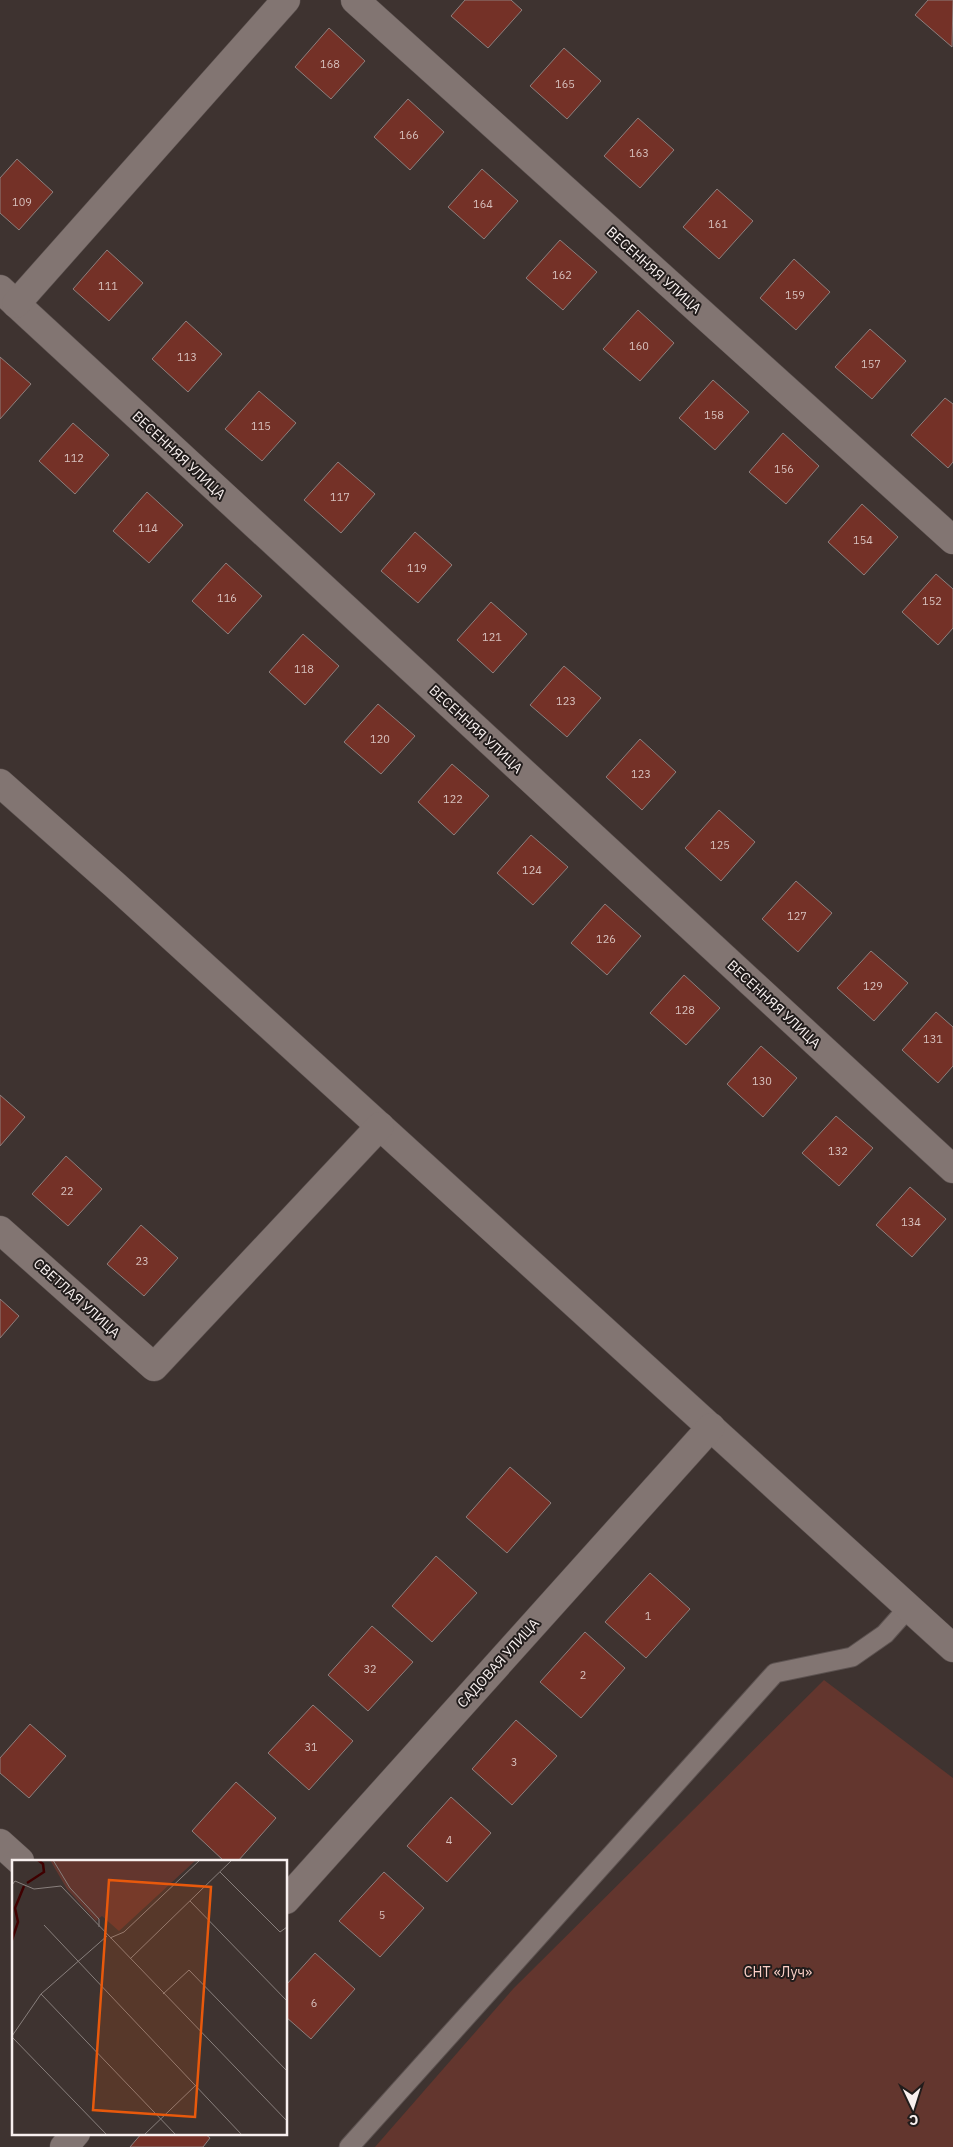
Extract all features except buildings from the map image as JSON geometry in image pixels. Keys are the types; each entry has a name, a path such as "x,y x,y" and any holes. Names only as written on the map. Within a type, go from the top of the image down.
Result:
{"street":[{"path":"8,297 286,0"},
{"name":"ВЕСЕННЯЯ УЛИЦА","path":"356,0 953,540"},
{"name":"ВЕСЕННЯЯ УЛИЦА","path":"8,297 953,1169"},
{"path":"0,784 116,886 909,1607 948,1632"},
{"name":"СВЕТЛАЯ УЛИЦА","path":"0,1230 154,1367 380,1126"},
{"name":"САДОВАЯ УЛИЦА","path":"288,1898 711,1427"},
{"path":"0,1843 19,1860"},
{"path":"64,2147 75,2134"}],"lane":[{"path":"349,2147 775,1673 852,1657 885,1634 909,1607"}],"green space":[{"name":"СНТ «Луч»","path":"824,1680 953,1778 953,2147 375,2147 513,1989"}]}
